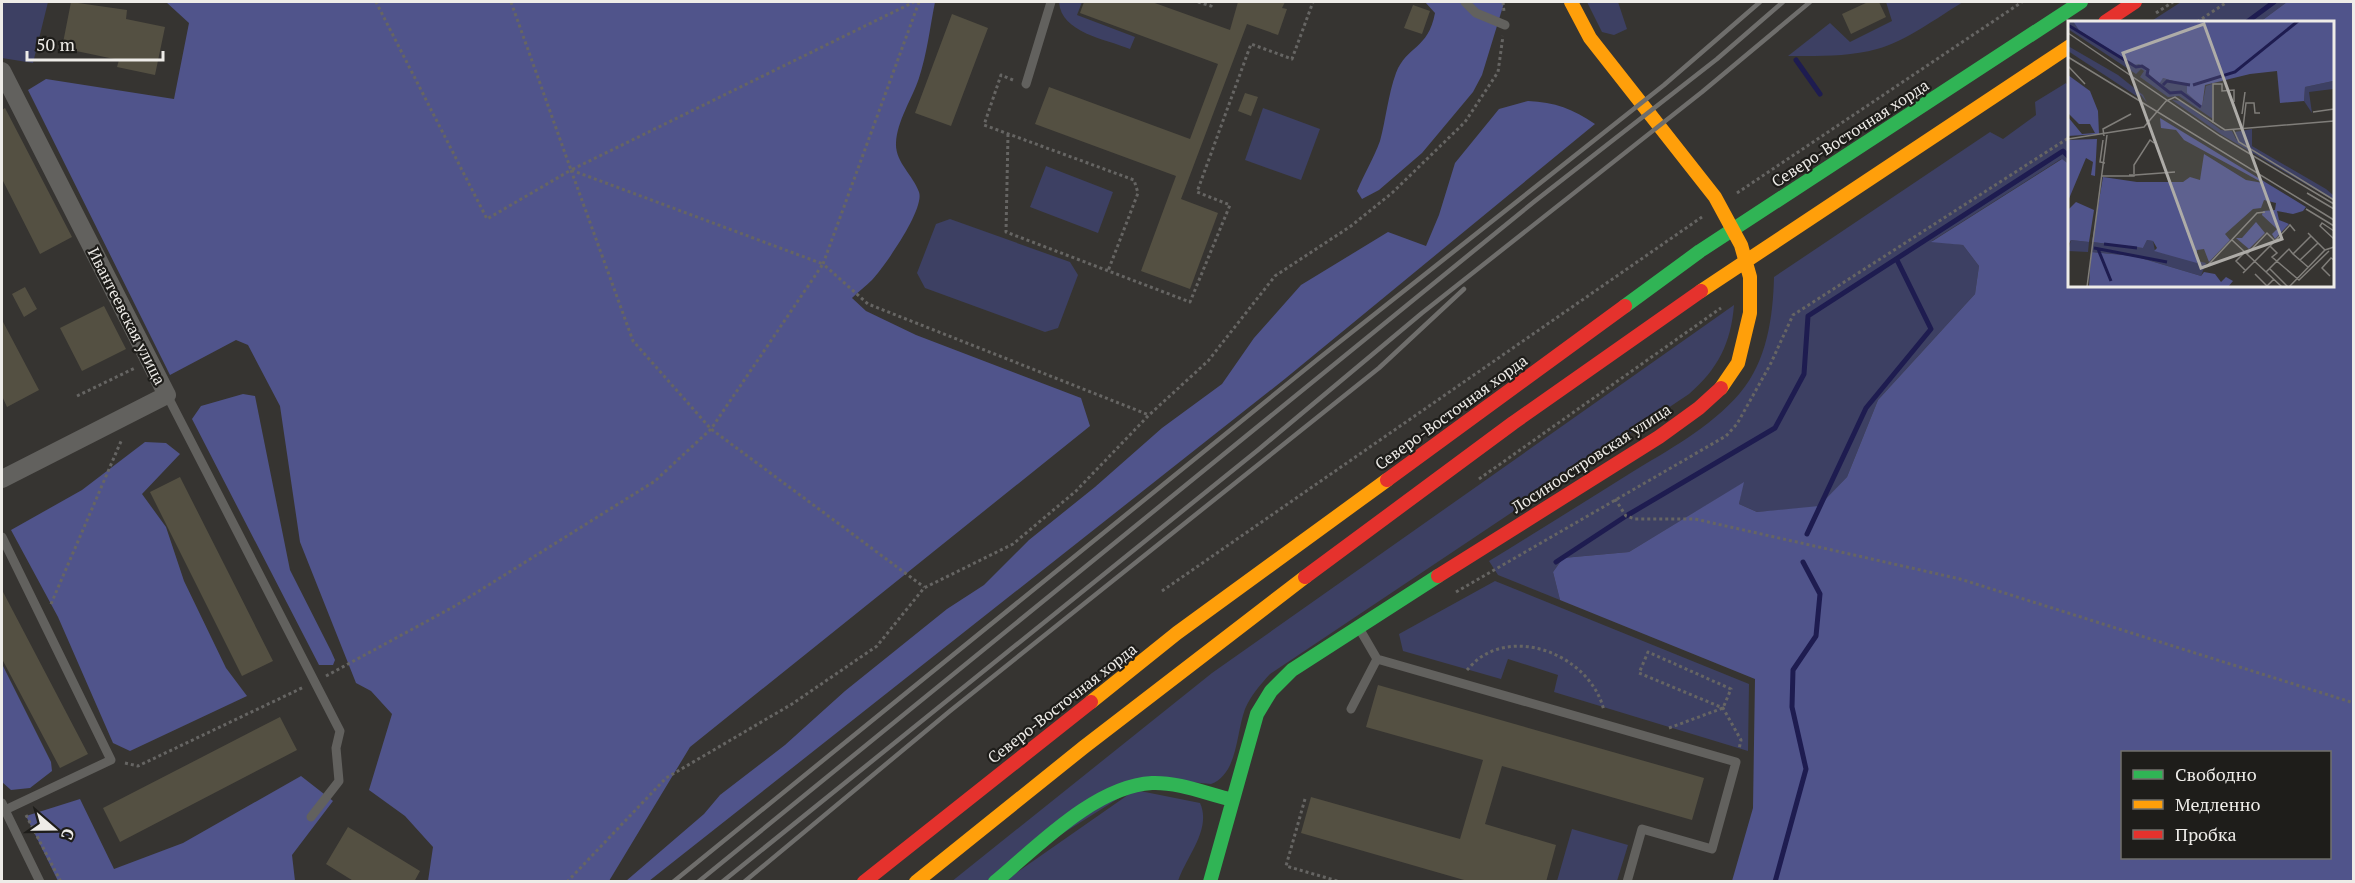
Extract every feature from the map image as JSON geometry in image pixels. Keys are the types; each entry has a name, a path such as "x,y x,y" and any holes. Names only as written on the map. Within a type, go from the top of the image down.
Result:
{"main road":[{"name":"Лосиноостровская улица","path":"1210,882 1257,714 1271,691 1292,670 1642,447 1698,407 1730,378 1744,348 1754,291 1744,250 1732,223 1715,197 1590,38 1571,2"},
{"name":"Северо-Восточная хорда","path":"864,882 1177,633 1691,258 2081,2"},
{"path":"2106,21 2135,2"},
{"path":"916,882 1210,647 1598,362 1718,278 2068,47"},
{"path":"995,882 1084,810 1119,789 1151,783 1233,800"}],"street":[{"name":"Ивантеевская улица","path":"2,71 167,395 2,479"}],"lane":[{"path":"1026,84 1052,2"},
{"path":"1465,2 1476,13 1505,25"},
{"path":"167,395 340,731 336,748 339,781 311,817"},
{"path":"2,537 111,760 20,803 3,806 40,882"},
{"path":"1358,626 1377,659 1736,762 1712,849 1642,829 1627,882"},
{"path":"1351,709 1377,659"}],"path":[{"path":"376,2 487,219 571,170 914,2"},
{"path":"511,2 633,341 711,429 924,588"},
{"path":"111,760 138,766 316,681 455,606 655,481 711,429 824,264 919,2"},
{"path":"1198,2 1211,6 1213,2"},
{"path":"1008,134 1006,232 1190,303 1230,205 1197,192 1251,44 1292,59 1313,2"},
{"path":"567,882 666,778 792,704 877,646 924,588 1013,544 1076,490 1149,415 1208,361 1275,276 1351,226 1384,199 1465,122 1498,72 1505,25 1503,2"},
{"path":"1736,194 2022,2"},
{"path":"2198,21 2227,2"},
{"path":"1026,84 1001,75 984,125 1134,180 1138,193 1108,271"},
{"path":"571,170 824,264 868,304 1149,415"},
{"path":"1162,591 1706,213"},
{"path":"1475,482 1730,302"},
{"path":"77,396 150,361"},
{"path":"43,622 122,438"},
{"path":"1615,499 1626,516 1635,519 1695,519 1960,579 2354,704"},
{"path":"1455,681 1481,657 1509,648 1538,648 1565,658 1587,677 1602,701 1607,725"},
{"path":"1647,737 1723,708 1731,688 1648,652 1639,673 1723,708 1741,740 1736,762"},
{"path":"1305,799 1286,866 1341,882"},
{"path":"20,803 61,882"}],"shaded area":[{"path":"2,2 48,2 33,63 2,58"},
{"path":"166,2 935,2 922,69 902,118 896,143 898,156 919,192 916,211 886,263 872,280 852,298 866,311 916,335 1081,398 1090,426 690,747 609,881 428,881 433,847 405,816 369,790 392,714 371,691 356,683 300,542 280,406 248,345 236,340 170,375 28,90 46,79 174,99 189,23"},
{"path":"1059,2 1082,2 1077,15 1135,37 1130,49 1076,28 1062,13"},
{"path":"1425,2 1504,3 1482,75 1473,92 1422,153 1379,190 1362,199 1357,191 1380,141 1396,73 1406,57 1428,34 1432,25 1435,13"},
{"path":"1587,2 1618,2 1627,29 1614,35 1602,32"},
{"path":"1886,2 1963,2 1888,46 1844,55 1788,56 1830,23 1850,42 1892,21"},
{"path":"2181,2 2287,2 2261,21 2152,21"},
{"path":"2287,2 2353,2 2353,881 1732,881 1753,808 1755,679 1560,600 1553,572 1563,558 1629,552 1744,482 1739,504 1757,512 1819,506 1847,477 1878,400 1975,294 1979,266 1963,245 1931,242 2062,159 2068,164 2068,286 2334,286 2334,21 2261,21"},
{"path":"2066,83 2068,86 2068,164 2061,159 1932,241 1963,245 1979,266 1975,294 1878,400 1847,477 1819,507 1757,512 1739,504 1743,483 1629,552 1563,558 1553,572 1560,600 1498,575 1489,561 1688,438 1728,406 1749,380 1762,353 1770,323 1774,277 1990,132 2003,139 2036,115 2035,102"},
{"path":"1528,101 1563,107 1595,124 1286,378 649,881 626,881 704,814 720,795 785,745 845,691 947,609 984,585 1029,540 1095,487 1162,428 1222,384 1254,338 1301,285 1388,232 1426,246 1439,215 1455,163 1499,109"},
{"path":"1263,108 1320,129 1301,180 1245,160"},
{"path":"1046,166 1113,192 1098,233 1030,207"},
{"path":"950,219 1070,262 1078,275 1058,328 1045,332 925,288 917,273 936,224"},
{"path":"1734,305 1730,331 1721,354 1708,375 1689,394 1270,674 1247,704 1235,752 1220,779 1211,784 1151,778 987,881 951,882 1212,673"},
{"path":"243,394 255,396 290,570 331,651 335,660 333,665 319,665 192,419 201,406"},
{"path":"145,442 166,443 180,454 142,494 166,527 184,581 226,668 247,696 130,751 113,743 58,617 11,530 82,490"},
{"path":"1495,581 1749,684 1748,751 1554,692 1558,675 1508,659 1501,679 1403,651 1399,634"},
{"path":"2,664 51,762 52,771 30,788 11,790 2,782"},
{"path":"301,776 333,801 292,855 295,881 58,881 26,816 80,799 114,869 183,843"},
{"path":"1135,790 1200,803 1203,823 1178,881 1003,882"},
{"path":"1572,829 1628,845 1617,881 1557,881"}],"building":[{"path":"71,2 127,10 126,19 165,27 155,75 117,67 119,60 62,48"},
{"path":"1084,2 1152,2 1230,30 1238,2 1285,2 1282,8 1287,9 1278,35 1247,24 1181,199 1218,213 1190,289 1141,271 1176,176 1035,124 1049,87 1190,139 1218,64 1080,13"},
{"path":"1868,2 1879,2 1886,17 1851,34 1842,14"},
{"path":"1413,5 1430,11 1422,34 1404,28"},
{"path":"952,14 988,28 951,126 915,113"},
{"path":"1245,93 1258,97 1251,116 1238,111"},
{"path":"5,108 72,237 40,254 2,179 2,110"},
{"path":"25,287 37,309 24,317 12,294"},
{"path":"104,306 126,349 82,371 60,328"},
{"path":"2,320 39,390 7,407 2,396"},
{"path":"180,477 273,661 242,676 150,492"},
{"path":"2,590 88,754 60,768 2,659"},
{"path":"1378,685 1704,778 1692,820 1502,766 1485,824 1556,845 1546,882 1471,882 1301,833 1311,797 1460,839 1483,760 1366,727"},
{"path":"280,717 297,750 120,842 103,808"},
{"path":"348,827 420,871 414,882 355,882 326,864"}],"waterway":[{"path":"2248,21 2274,2"},
{"path":"1796,60 1820,94"},
{"path":"1556,562 1626,516 1775,428 1804,374 1808,316 2063,151 2068,156"},
{"path":"1807,534 1866,408 1931,329 1897,260"},
{"path":"1775,882 1806,769 1792,707 1793,670 1816,636 1820,594 1803,562"}],"railway":[{"path":"673,882 1318,359 1664,85 1760,2"},
{"path":"698,882 1535,201 1717,59 1783,2"},
{"path":"722,882 1258,450 1422,313 1702,92 1810,2"},
{"path":"744,882 950,711 1379,368 1464,289"}],"traffic: fast":[{"path":"1625,306 1700,251 2081,2"},
{"path":"1210,882 1257,714 1271,691 1292,670 1438,576"},
{"path":"995,882 1048,836 1088,806 1131,787 1152,783 1172,784 1233,800"}],"traffic: slow":[{"path":"1571,2 1590,38 1715,197 1741,245 1750,277 1750,313 1738,363 1721,388"},
{"path":"1701,291 2068,47"},
{"path":"1091,702 1177,633 1387,480"},
{"path":"916,882 1084,747 1305,577"}],"traffic: jam":[{"path":"2106,21 2135,2"},
{"path":"1305,577 1513,423 1701,291"},
{"path":"1387,480 1625,306"},
{"path":"1438,576 1659,437 1699,408 1721,388"},
{"path":"864,882 1091,702"}]}
